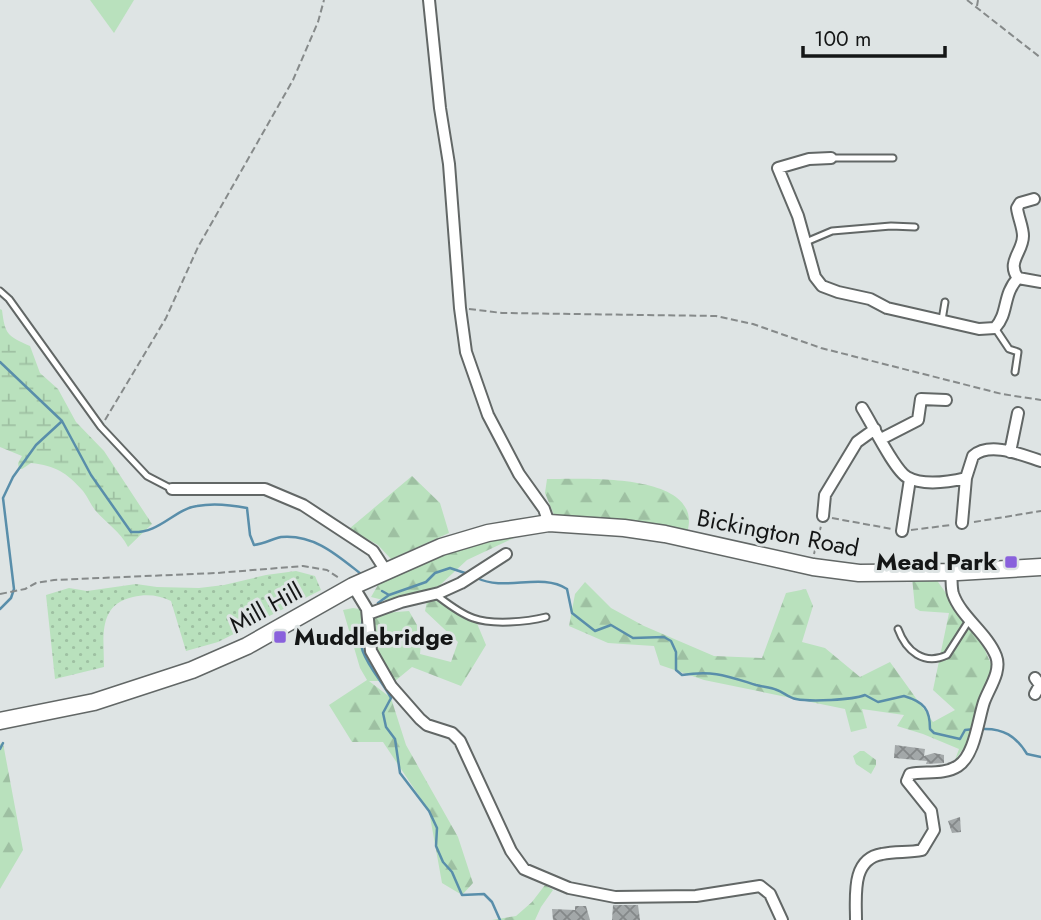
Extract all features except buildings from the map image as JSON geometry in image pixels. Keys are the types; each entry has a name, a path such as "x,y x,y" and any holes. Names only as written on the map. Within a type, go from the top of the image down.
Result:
{"main road":[{"name":"Mill Hill","path":"0,721 94,702 192,670 247,646 353,586 441,547 488,533 549,523"},
{"name":"Bickington Road","path":"549,523 651,532 813,567 859,573 1041,567"}],"street":[{"path":"429,0 440,108 449,164 466,352 488,415 519,474 544,509 549,523"},
{"path":"831,158 808,159 778,168 806,242 815,277 822,286 870,299 887,308 979,329 995,327 1001,321 1010,288 1018,278"},
{"path":"1034,199 1020,203 1017,208 1023,244 1015,255 1014,272 1018,278 1041,282"},
{"path":"823,516 825,495 857,442 918,420 921,399 946,400"},
{"path":"862,408 900,473 911,479 948,482 966,478"},
{"path":"1010,452 1018,414"},
{"path":"962,523 966,478 971,461 977,453 991,450 1010,452 1041,461"},
{"path":"902,531 911,479"},
{"path":"172,489 265,489 303,505 373,551 386,571"},
{"path":"368,614 435,594 461,583 506,554"},
{"path":"856,920 856,886 859,872 866,860 883,853 922,850 934,830 931,811 907,781 908,776 945,771 958,766 973,744 993,684 997,659 953,593 951,572"},
{"path":"353,586 368,614 371,651 391,686 420,719 428,725 452,733 460,741 511,851 524,869 569,888 615,897 696,896 760,886 771,894 782,920"}],"lane":[{"path":"831,158 893,158"},
{"path":"806,242 832,230 915,227"},
{"path":"0,291 9,299 101,426 147,476 172,489"},
{"path":"942,320 945,302"},
{"path":"995,327 1009,349 1018,352 1015,372"},
{"path":"435,594 455,608 483,620 515,623 546,617"},
{"path":"898,629 903,644 909,650 919,656 935,659 947,655 970,619"}],"path":[{"path":"101,426 166,318 198,247 293,80 318,22 324,0"},
{"path":"967,0 1041,58"},
{"path":"977,8 978,0"},
{"path":"460,308 502,313 716,316 752,324 846,354 1002,394 1041,400"},
{"path":"813,555 823,516 902,531"},
{"path":"0,594 13,593 36,583 54,580 217,573 303,566 327,570 353,586"}],"green space":[{"path":"90,0 134,0 114,33"},
{"path":"0,309 8,333 30,346 40,373 58,389 76,422 104,451 152,524 128,547 95,510 83,491 66,475 54,468 31,463 19,469 18,463 22,456 0,447"},
{"path":"412,476 440,503 449,533 391,559 378,545 349,529"},
{"path":"547,479 611,480 660,489 678,498 688,513 687,533 554,515 545,493"},
{"path":"514,538 467,560 439,586 387,601 371,597 382,578 474,543"},
{"path":"296,571 315,576 321,590 218,642 186,651 171,601 148,595 121,601 113,607 105,624 104,667 55,679 46,595 69,588 87,591 136,584 199,588"},
{"path":"912,577 936,579 983,646 992,666 968,742 955,760 959,749 897,726 904,715 862,709 867,728 851,732 845,709 704,680 660,665 654,646 608,643 569,626 575,594 585,582 611,608 644,626 714,656 762,658 786,593 806,589 813,606 802,642 825,648 860,677 890,662 933,722 955,710 933,690 949,613 920,611 915,608"},
{"path":"428,596 476,621 486,645 461,686 412,667 395,681 369,681 391,698 406,745 458,837 473,883 462,895 442,883 429,811 383,742 352,742 329,705 367,680 360,668 343,610 353,608 384,613 409,611 422,634 420,654 451,662 458,642 425,611"},
{"path":"3,743 23,850 0,889 0,744"},
{"path":"860,751 876,760 871,774 856,764 853,756"},
{"path":"545,885 553,890 535,920 492,920 516,916 532,902"}],"waterway":[{"path":"0,362 62,421 91,475 131,532 150,529 197,506 247,508 254,545 281,537 304,539 324,547 361,574"},
{"path":"0,609 11,598 14,589 3,498 13,477 36,445 61,422"},
{"path":"382,591 389,595 426,582 435,573 450,568 468,574"},
{"path":"477,578 499,583 557,584 567,589 572,613 595,631 611,625 633,638 664,637 671,641 676,652 676,670 682,675 720,675 774,689 803,700 865,695 878,702 904,696 924,707 929,716 930,729 934,733 960,739 965,730 975,729"},
{"path":"378,603 389,595"},
{"path":"363,620 360,631 363,651 391,698 383,713 386,727 395,739 400,773 429,811 437,828 436,846 462,895 484,894 492,902 500,920"},
{"path":"982,729 1008,734 1027,754 1041,757"},
{"path":"0,749 3,743"}],"place":[{"name":"Mead Park","path":"1011,562"},
{"name":"Muddlebridge","path":"280,637"}]}
